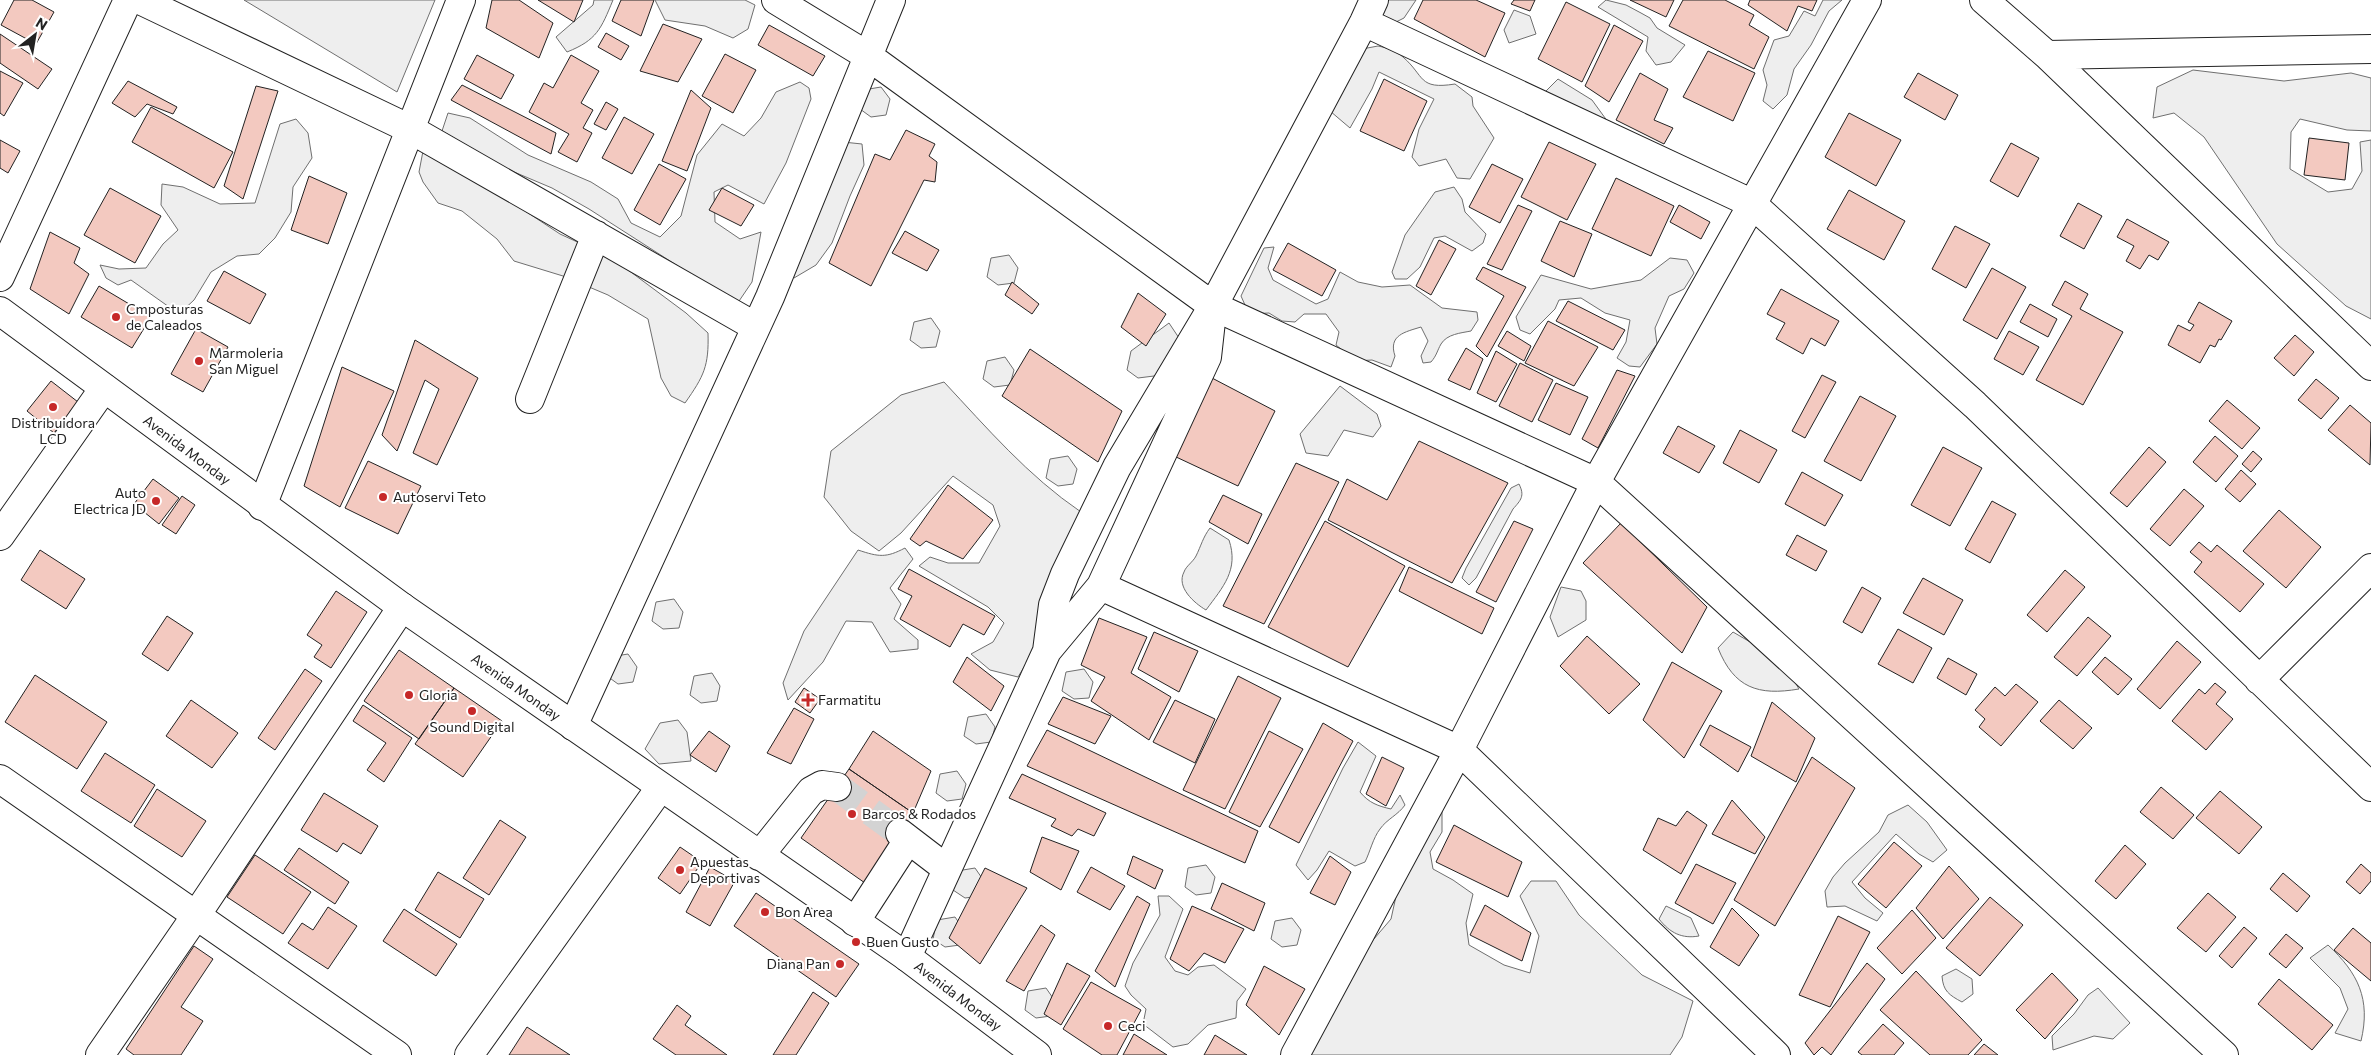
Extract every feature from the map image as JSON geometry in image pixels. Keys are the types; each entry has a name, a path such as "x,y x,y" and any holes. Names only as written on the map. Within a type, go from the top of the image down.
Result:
{"street":[{"path":"0,277 128,0"},
{"path":"140,0 410,129 756,327"},
{"path":"262,506 460,0"},
{"path":"776,0 868,56 1213,306 1596,482 2224,1055"},
{"path":"573,726 756,327 891,0"},
{"path":"1295,1055 1459,750 1596,482 1867,0"},
{"path":"1984,0 2047,55 2371,366"},
{"path":"1047,651 1053,605 1065,574 1117,467 1213,306 1369,11 1752,203 1975,406 2371,787"},
{"path":"2047,55 2371,49"},
{"path":"530,399 596,235"},
{"path":"907,957 1047,651 1101,586 1207,357 1213,306"},
{"name":"Avenida Monday","path":"0,311 262,506 402,607 660,788 907,957 1037,1055"},
{"path":"0,536 104,388"},
{"path":"2259,680 2371,568"},
{"path":"1101,586 1459,750 1776,1055"},
{"path":"100,1055 195,917 402,607"},
{"path":"0,779 195,917 396,1055"},
{"path":"759,856 811,791 822,785 837,787"},
{"path":"469,1055 660,788"},
{"path":"855,922 904,836 947,869"}],"shaded area":[{"path":"244,0 435,0 397,92"},
{"path":"594,0 613,0 605,19 592,38 567,52 556,37 593,5"},
{"path":"655,0 745,0 755,5 748,29 733,38 705,26 665,20"},
{"path":"1386,0 1416,0 1404,18 1394,23 1383,16"},
{"path":"1606,0 1626,5 1650,18 1657,28 1685,45 1671,62 1656,65 1646,51 1648,37 1598,7"},
{"path":"1823,0 1842,0 1829,11 1811,45 1794,69 1787,95 1773,109 1763,101 1767,85 1763,70 1774,40 1789,36 1804,11 1815,16"},
{"path":"1514,10 1530,16 1536,34 1509,43 1504,30"},
{"path":"1378,46 1392,50 1400,55 1428,83 1434,85 1455,84 1472,97 1473,106 1494,138 1470,179 1457,178 1446,159 1419,166 1412,157 1419,129 1434,99 1379,72 1372,89 1350,128 1330,111 1362,49"},
{"path":"2193,70 2284,81 2351,73 2371,78 2371,131 2347,130 2300,119 2291,132 2290,169 2328,192 2352,189 2362,171 2360,142 2371,140 2371,319 2346,306 2277,244 2204,137 2174,113 2153,118 2157,87"},
{"path":"1558,79 1592,100 1608,122 1553,101 1545,92"},
{"path":"800,82 809,88 811,99 786,163 764,204 728,185 714,192 715,222 740,239 761,232 752,282 737,304 589,209 552,188 507,169 442,131 448,113 470,118 528,155 591,182 618,199 631,223 660,237 681,216 697,155 722,124 744,136 761,118 776,92"},
{"path":"881,87 890,99 886,115 871,117 860,109 863,90"},
{"path":"296,119 308,133 312,158 293,187 291,212 275,238 259,254 237,256 211,272 194,300 179,314 131,280 118,285 106,278 100,265 119,269 146,268 163,244 178,230 161,205 162,184 183,187 220,204 255,203 280,124"},
{"path":"843,142 862,144 864,165 832,243 816,265 794,278 790,260"},
{"path":"423,151 504,197 560,234 612,258 686,313 708,333 708,354 704,370 685,403 671,396 661,378 648,319 608,295 563,276 514,261 497,239 462,211 438,203 423,182 419,172"},
{"path":"1454,187 1462,199 1465,212 1486,234 1483,243 1472,251 1445,236 1434,238 1420,267 1407,279 1395,279 1392,272 1405,235 1435,192"},
{"path":"1274,247 1268,268 1273,280 1316,304 1328,299 1340,272 1358,282 1382,287 1410,285 1442,308 1477,312 1478,320 1471,331 1454,334 1447,338 1441,344 1431,362 1423,363 1421,356 1428,341 1421,327 1404,333 1396,339 1393,349 1395,356 1391,367 1372,360 1356,361 1336,345 1339,332 1326,314 1304,314 1295,322 1282,321 1269,313 1249,314 1241,296 1264,248"},
{"path":"1009,255 1018,268 1014,283 998,285 987,277 991,258"},
{"path":"1670,258 1687,260 1694,273 1684,289 1669,296 1655,328 1657,344 1640,367 1629,366 1617,358 1626,342 1630,320 1605,313 1581,298 1559,300 1555,309 1530,334 1520,330 1516,317 1541,275 1591,289 1641,280"},
{"path":"931,318 940,331 936,347 921,348 910,340 914,322"},
{"path":"1169,323 1187,350 1154,376 1138,378 1127,370 1131,351"},
{"path":"1005,357 1014,370 1010,385 994,387 983,379 987,361"},
{"path":"944,382 992,434 1026,467 1043,483 1081,512 1040,641 1018,677 990,670 971,654 993,642 1004,623 988,607 919,566 930,557 948,563 979,563 1000,526 993,505 953,476 901,533 879,551 851,531 824,497 831,451 901,395"},
{"path":"1340,386 1377,414 1381,426 1373,437 1344,430 1328,456 1306,453 1300,434"},
{"path":"1068,456 1077,469 1073,484 1058,486 1046,478 1050,459"},
{"path":"1519,484 1522,492 1520,500 1513,509 1476,578 1469,585 1462,578 1466,568 1511,488"},
{"path":"1210,528 1229,540 1232,560 1228,578 1206,610 1196,603 1184,589 1182,578"},
{"path":"905,548 913,559 890,588 901,604 894,619 918,640 918,649 890,652 872,622 846,621 823,662 788,700 783,683 804,631 858,550 872,554 887,555"},
{"path":"1561,587 1581,591 1586,601 1586,620 1558,637 1550,617"},
{"path":"674,599 683,612 679,628 663,629 652,621 656,602"},
{"path":"1733,632 1764,650 1787,669 1799,689 1784,691 1760,690 1740,680 1724,662 1718,648"},
{"path":"628,654 637,667 633,682 618,684 607,676 610,657"},
{"path":"1084,669 1093,682 1089,698 1074,699 1062,691 1066,672"},
{"path":"712,673 720,686 717,701 701,703 690,695 694,676"},
{"path":"986,714 995,727 991,742 976,744 964,736 968,717"},
{"path":"678,720 687,732 691,761 659,764 645,749 660,723"},
{"path":"1358,742 1376,756 1360,792 1374,804 1382,807 1391,809 1400,795 1405,805 1380,829 1365,862 1355,866 1329,851 1308,880 1296,865 1343,768"},
{"path":"957,771 966,784 962,799 947,801 936,793 940,774"},
{"path":"1908,805 1927,822 1947,850 1933,862 1919,854 1896,834 1852,882 1865,898 1883,913 1877,921 1845,906 1827,907 1825,891 1833,877 1845,863 1879,832 1888,815"},
{"path":"1442,812 1442,832 1430,852 1433,869 1473,894 1466,923 1469,945 1504,965 1530,973 1539,936 1520,896 1531,881 1556,881 1579,915 1642,975 1693,1001 1682,1037 1670,1055 1304,1055 1356,960 1391,919 1404,860 1427,816"},
{"path":"1206,865 1215,877 1211,893 1196,895 1185,887 1188,868"},
{"path":"975,868 984,881 980,896 965,898 953,890 957,871"},
{"path":"1158,896 1169,896 1183,909 1165,957 1175,971 1188,975 1198,967 1214,965 1246,989 1237,1001 1236,1018 1208,1025 1188,1044 1173,1047 1143,1024 1146,1009 1131,995 1125,986 1133,963 1160,915"},
{"path":"1666,906 1691,918 1699,936 1682,936 1668,928 1659,919"},
{"path":"955,917 964,930 960,945 945,947 933,939 937,920"},
{"path":"1292,918 1301,930 1297,945 1282,947 1271,939 1275,921"},
{"path":"2328,945 2347,966 2360,988 2364,1012 2361,1041 2335,1033 2348,1009 2340,988 2310,958"},
{"path":"1956,969 1972,979 1973,994 1962,1002 1948,992 1942,976"},
{"path":"1046,988 1055,1001 1051,1016 1036,1018 1025,1010 1028,991"},
{"path":"2098,988 2130,1023 2113,1039 2094,1036 2053,1050 2052,1036 2074,1014 2088,995"}],"building":[{"path":"14,0 32,0 54,12 36,44 1,25"},
{"path":"492,0 519,0 553,23 539,58 486,28"},
{"path":"538,0 583,0 574,22"},
{"path":"621,0 654,0 641,36 612,21"},
{"path":"1423,0 1476,0 1505,13 1485,57 1414,19"},
{"path":"1514,0 1535,0 1530,11 1511,4"},
{"path":"1630,0 1674,0 1666,17"},
{"path":"1683,0 1725,0 1754,15 1749,25 1769,37 1754,69 1669,26"},
{"path":"1750,0 1817,0 1812,11 1798,6 1787,31 1748,5"},
{"path":"1566,2 1610,24 1582,82 1538,59"},
{"path":"663,24 702,39 678,82 640,71"},
{"path":"769,25 825,56 813,76 758,45"},
{"path":"1614,25 1643,41 1609,102 1585,86"},
{"path":"606,33 629,46 621,60 598,47"},
{"path":"0,34 52,69 38,89 0,63"},
{"path":"1708,51 1755,73 1733,121 1683,97"},
{"path":"725,54 756,70 733,113 702,96"},
{"path":"477,55 514,75 501,99 464,79"},
{"path":"571,55 599,71 581,103 593,110 583,128 592,133 577,162 558,152 569,134 529,112 544,83 553,88"},
{"path":"0,71 23,83 4,116 0,113"},
{"path":"1640,73 1668,89 1654,120 1673,128 1664,144 1616,120"},
{"path":"1918,73 1958,95 1945,120 1904,97"},
{"path":"1384,79 1427,101 1404,151 1360,131"},
{"path":"128,81 177,107 173,114 147,104 135,117 112,103"},
{"path":"462,85 556,133 551,154 451,100"},
{"path":"256,86 278,91 243,199 224,186"},
{"path":"691,90 711,108 687,171 662,161"},
{"path":"606,102 618,109 606,130 594,124"},
{"path":"151,107 233,152 214,188 132,142"},
{"path":"1849,113 1901,140 1876,186 1825,157"},
{"path":"624,117 654,134 632,174 602,158"},
{"path":"906,130 935,144 929,156 937,162 935,182 924,180 871,286 829,263 875,154 890,160"},
{"path":"2309,138 2349,143 2345,180 2304,175"},
{"path":"0,140 20,151 8,173 0,168"},
{"path":"1549,142 1596,164 1567,220 1521,197"},
{"path":"2011,143 2039,158 2018,197 1990,181"},
{"path":"659,164 686,179 660,225 634,210"},
{"path":"1492,164 1523,179 1500,223 1469,207"},
{"path":"309,176 347,193 328,244 291,230"},
{"path":"1616,178 1674,206 1651,256 1592,229"},
{"path":"110,188 161,216 135,263 84,235"},
{"path":"722,188 754,205 741,226 709,210"},
{"path":"1849,190 1905,221 1884,260 1827,229"},
{"path":"2078,203 2102,216 2084,249 2060,236"},
{"path":"1518,205 1532,211 1502,270 1487,264"},
{"path":"1679,205 1710,222 1701,239 1670,222"},
{"path":"2127,219 2169,242 2158,260 2149,255 2140,269 2126,261 2134,246 2117,237"},
{"path":"1560,221 1592,234 1574,277 1541,261"},
{"path":"1955,226 1990,244 1966,288 1932,269"},
{"path":"905,231 939,250 927,271 892,253"},
{"path":"50,232 80,248 74,263 89,274 69,314 30,289"},
{"path":"1439,240 1456,249 1431,295 1416,286"},
{"path":"1288,243 1336,270 1322,296 1273,270"},
{"path":"1483,267 1526,287 1487,357 1476,346 1504,296 1476,279"},
{"path":"1992,268 2026,287 1997,339 1963,320"},
{"path":"224,271 266,294 250,324 207,301"},
{"path":"2065,281 2088,294 2080,309 2123,332 2083,405 2036,380 2072,316 2052,305"},
{"path":"1012,282 1039,304 1032,314 1005,295"},
{"name":"Cmposturas de Caleados","path":"99,286 151,317 132,348 81,317"},
{"path":"1781,289 1839,321 1825,346 1811,338 1803,354 1776,339 1785,323 1767,314"},
{"path":"1138,293 1166,314 1146,346 1121,327"},
{"path":"1568,301 1625,330 1613,350 1556,321"},
{"path":"2199,302 2232,321 2215,347 2210,345 2200,363 2168,345 2178,325 2190,331 2194,325 2188,322"},
{"path":"2030,304 2057,319 2048,337 2020,322"},
{"path":"1548,321 1598,347 1574,386 1525,363"},
{"name":"Marmoleria San Miguel","path":"196,329 228,347 203,392 171,374"},
{"path":"1507,331 1531,346 1524,361 1498,346"},
{"path":"2009,331 2039,347 2023,375 1994,359"},
{"path":"2295,335 2314,352 2294,376 2274,358"},
{"path":"415,340 478,378 437,465 413,453 439,389 425,380 397,451 382,435"},
{"path":"1466,348 1483,359 1470,390 1448,380"},
{"path":"1030,349 1122,411 1098,462 1002,396"},
{"path":"1496,351 1517,364 1496,402 1477,393"},
{"path":"1520,363 1553,380 1532,422 1499,406"},
{"path":"342,367 394,391 340,507 304,486"},
{"path":"1617,370 1635,376 1598,448 1582,439"},
{"path":"1822,375 1836,382 1805,438 1792,431"},
{"path":"1212,378 1275,411 1238,486 1174,456"},
{"path":"2316,379 2339,398 2321,419 2298,400"},
{"name":"Distribuidora LCD","path":"51,381 78,402 54,433 27,411"},
{"path":"1556,383 1588,397 1570,435 1538,420"},
{"path":"1860,396 1896,416 1861,481 1824,461"},
{"path":"2227,400 2260,428 2242,449 2209,421"},
{"path":"2350,405 2371,423 2370,465 2328,430"},
{"path":"1678,426 1715,446 1699,473 1663,453"},
{"path":"1740,430 1777,450 1759,483 1723,463"},
{"path":"2215,436 2238,456 2216,482 2193,462"},
{"path":"1419,441 1508,483 1452,583 1328,520 1347,479 1387,500"},
{"path":"1943,447 1982,468 1950,526 1911,505"},
{"path":"2149,447 2166,462 2127,507 2110,493"},
{"path":"2253,451 2262,459 2251,472 2242,464"},
{"name":"Autoservi Teto","path":"368,461 421,486 398,534 345,508"},
{"path":"1296,463 1339,482 1264,624 1223,606"},
{"path":"2241,470 2256,484 2240,502 2225,489"},
{"path":"1802,472 1843,495 1825,526 1785,504"},
{"name":"Auto Electrica JD","path":"153,479 179,498 159,524 134,504"},
{"path":"948,485 993,520 963,559 926,541 920,546 910,539"},
{"path":"2184,489 2204,506 2170,546 2150,529"},
{"path":"1223,495 1262,514 1248,544 1209,522"},
{"path":"182,496 195,505 176,534 162,525"},
{"path":"1992,501 2016,514 1990,563 1965,549"},
{"path":"2279,510 2321,547 2286,588 2243,551"},
{"path":"1325,521 1405,566 1348,667 1268,627"},
{"path":"1514,521 1533,529 1496,602 1476,592"},
{"path":"1621,523 1707,607 1682,653 1583,563"},
{"path":"1797,535 1827,551 1816,571 1786,555"},
{"path":"2199,542 2211,552 2217,545 2264,584 2240,612 2194,572 2202,562 2190,552"},
{"path":"40,550 85,579 66,609 21,580"},
{"path":"1409,567 1494,608 1482,634 1399,591"},
{"path":"909,569 995,616 984,635 963,624 950,647 900,619 912,596 898,589"},
{"path":"2065,570 2085,587 2047,632 2027,615"},
{"path":"1923,578 1963,600 1944,635 1903,613"},
{"path":"1862,587 1881,598 1862,633 1843,622"},
{"path":"336,591 367,612 331,668 314,657 322,645 307,635"},
{"path":"167,616 193,633 168,671 142,654"},
{"path":"2088,617 2111,636 2077,676 2054,657"},
{"path":"1099,618 1147,637 1131,673 1171,697 1149,740 1091,701 1105,677 1081,665"},
{"path":"1898,629 1932,648 1913,683 1878,664"},
{"path":"1154,632 1198,651 1179,692 1138,669"},
{"path":"1587,636 1640,684 1609,714 1560,666"},
{"path":"2177,641 2201,662 2160,709 2137,689"},
{"name":"Gloria","path":"399,650 454,688 419,739 364,701"},
{"path":"967,657 1004,686 991,711 953,682"},
{"path":"2105,657 2132,679 2118,695 2092,672"},
{"path":"1948,658 1977,674 1966,695 1937,678"},
{"path":"1672,662 1722,691 1684,758 1643,720"},
{"path":"305,669 322,681 275,750 258,738"},
{"path":"35,675 107,722 77,769 5,722"},
{"path":"1238,676 1281,698 1225,809 1183,790"},
{"path":"2215,683 2226,692 2216,704 2233,719 2206,750 2172,721 2199,689 2205,694"},
{"path":"2016,684 2038,702 2001,746 1979,727 1985,719 1975,710 1995,687 2005,696"},
{"path":"454,688 502,721 463,777 415,744"},
{"name":"Farmatitu","path":"804,688 820,699 810,713 795,702"},
{"path":"1063,697 1111,716 1095,744 1048,724"},
{"path":"191,700 238,733 212,768 166,736"},
{"path":"1175,700 1215,719 1195,763 1153,742"},
{"path":"2059,700 2092,728 2073,749 2040,721"},
{"path":"1772,702 1815,738 1796,782 1751,756"},
{"path":"363,705 412,738 384,782 367,770 386,743 353,721"},
{"path":"794,708 814,719 791,764 767,753"},
{"path":"1323,723 1353,741 1299,843 1269,827"},
{"path":"1710,725 1751,747 1738,772 1700,745"},
{"path":"1047,730 1258,831 1245,863 1027,766"},
{"path":"709,731 730,746 716,772 690,755"},
{"path":"873,731 931,771 913,813 849,769"},
{"path":"1269,731 1303,749 1260,827 1229,812"},
{"path":"105,753 155,785 131,823 81,791"},
{"path":"1382,757 1404,768 1386,806 1366,794"},
{"path":"1812,757 1855,788 1775,926 1734,900"},
{"path":"849,769 913,813 865,883 801,838"},
{"path":"1022,774 1106,813 1094,836 1078,829 1072,836 1051,826 1056,819 1009,798"},
{"path":"2161,787 2194,815 2173,839 2140,812"},
{"path":"157,789 206,821 182,857 134,826"},
{"path":"2220,791 2262,827 2239,854 2196,818"},
{"path":"324,793 378,826 361,854 343,843 337,852 301,830"},
{"path":"1732,800 1765,837 1755,854 1712,834"},
{"path":"1687,811 1707,825 1681,874 1643,850 1658,818 1676,826"},
{"path":"500,820 526,837 489,895 463,878"},
{"path":"1454,825 1522,862 1508,897 1436,862"},
{"path":"1042,837 1079,851 1061,890 1030,872"},
{"path":"1894,842 1922,866 1886,908 1858,884"},
{"path":"2125,845 2146,864 2116,899 2095,881"},
{"name":"Apuestas Deportivas","path":"680,847 702,862 680,894 658,878"},
{"path":"299,848 349,882 335,904 284,870"},
{"path":"255,855 311,892 283,934 227,897"},
{"path":"1133,856 1163,870 1155,889 1127,874"},
{"path":"1330,856 1351,872 1335,905 1310,893"},
{"path":"1696,864 1736,883 1713,924 1675,903"},
{"path":"2361,864 2371,873 2371,881 2360,894 2346,882"},
{"path":"1949,866 1979,899 1943,939 1916,908"},
{"path":"710,867 735,881 710,926 686,912"},
{"path":"1091,867 1125,886 1110,910 1077,892"},
{"path":"985,868 1027,888 980,964 949,938"},
{"path":"438,872 484,899 460,938 415,910"},
{"path":"2283,873 2310,896 2297,912 2270,889"},
{"path":"1222,883 1265,903 1254,931 1211,909"},
{"path":"756,893 859,964 836,997 734,926"},
{"path":"2208,893 2236,917 2206,952 2177,928"},
{"path":"1137,896 1150,904 1115,987 1095,971"},
{"path":"1990,897 2023,925 1980,976 1946,948"},
{"path":"1485,905 1531,933 1522,961 1470,935"},
{"path":"1192,906 1244,929 1225,963 1204,953 1189,971 1170,959"},
{"path":"328,907 357,926 328,969 288,943 302,923 313,930"},
{"path":"1732,908 1759,935 1739,966 1710,947"},
{"path":"404,909 457,944 436,976 383,941"},
{"path":"1912,910 1936,938 1902,974 1877,948"},
{"path":"1838,916 1870,932 1830,1007 1799,995"},
{"path":"1041,925 1055,935 1024,991 1006,981"},
{"path":"2244,927 2257,938 2232,968 2219,956"},
{"path":"2353,928 2371,943 2371,981 2334,950"},
{"path":"2286,934 2303,948 2286,968 2269,954"},
{"path":"194,946 213,959 181,1007 203,1021 181,1055 134,1055 126,1049"},
{"path":"1067,963 1090,976 1061,1025 1044,1014"},
{"path":"1867,963 1885,979 1831,1055 1822,1047 1814,1055 1805,1043"},
{"path":"1264,966 1305,989 1279,1035 1246,1005"},
{"path":"1916,971 1982,1040 1968,1055 1930,1055 1880,1010"},
{"path":"2052,973 2078,1000 2045,1039 2016,1010"},
{"path":"2279,979 2333,1025 2312,1050 2258,1004"},
{"path":"1091,982 1141,1010 1117,1055 1102,1055 1063,1029"},
{"path":"813,992 829,1003 796,1055 773,1055"},
{"path":"677,1005 691,1016 685,1025 727,1055 676,1055 653,1039"},
{"path":"1883,1024 1904,1043 1894,1055 1862,1055 1858,1052"},
{"path":"527,1027 570,1055 509,1055"},
{"path":"1134,1034 1167,1055 1123,1055"},
{"path":"1215,1035 1247,1055 1204,1055"},
{"path":"1984,1044 1998,1055 1974,1055"}],"tunnel":[{"path":"837,787 900,833"}],"place":[{"name":"Cmposturas de Caleados","path":"116,317"},
{"name":"Marmoleria San Miguel","path":"199,361"},
{"name":"Distribuidora LCD","path":"53,407"},
{"name":"Autoservi Teto","path":"383,497"},
{"name":"Auto Electrica JD","path":"156,501"},
{"name":"Gloria","path":"409,695"},
{"name":"Farmatitu","path":"808,700"},
{"name":"Sound Digital","path":"472,711"},
{"name":"Barcos & Rodados","path":"852,814"},
{"name":"Apuestas Deportivas","path":"680,870"},
{"name":"Bon Area","path":"765,912"},
{"name":"Buen Gusto","path":"856,942"},
{"name":"Diana Pan","path":"840,964"},
{"name":"Ceci","path":"1108,1026"}]}
